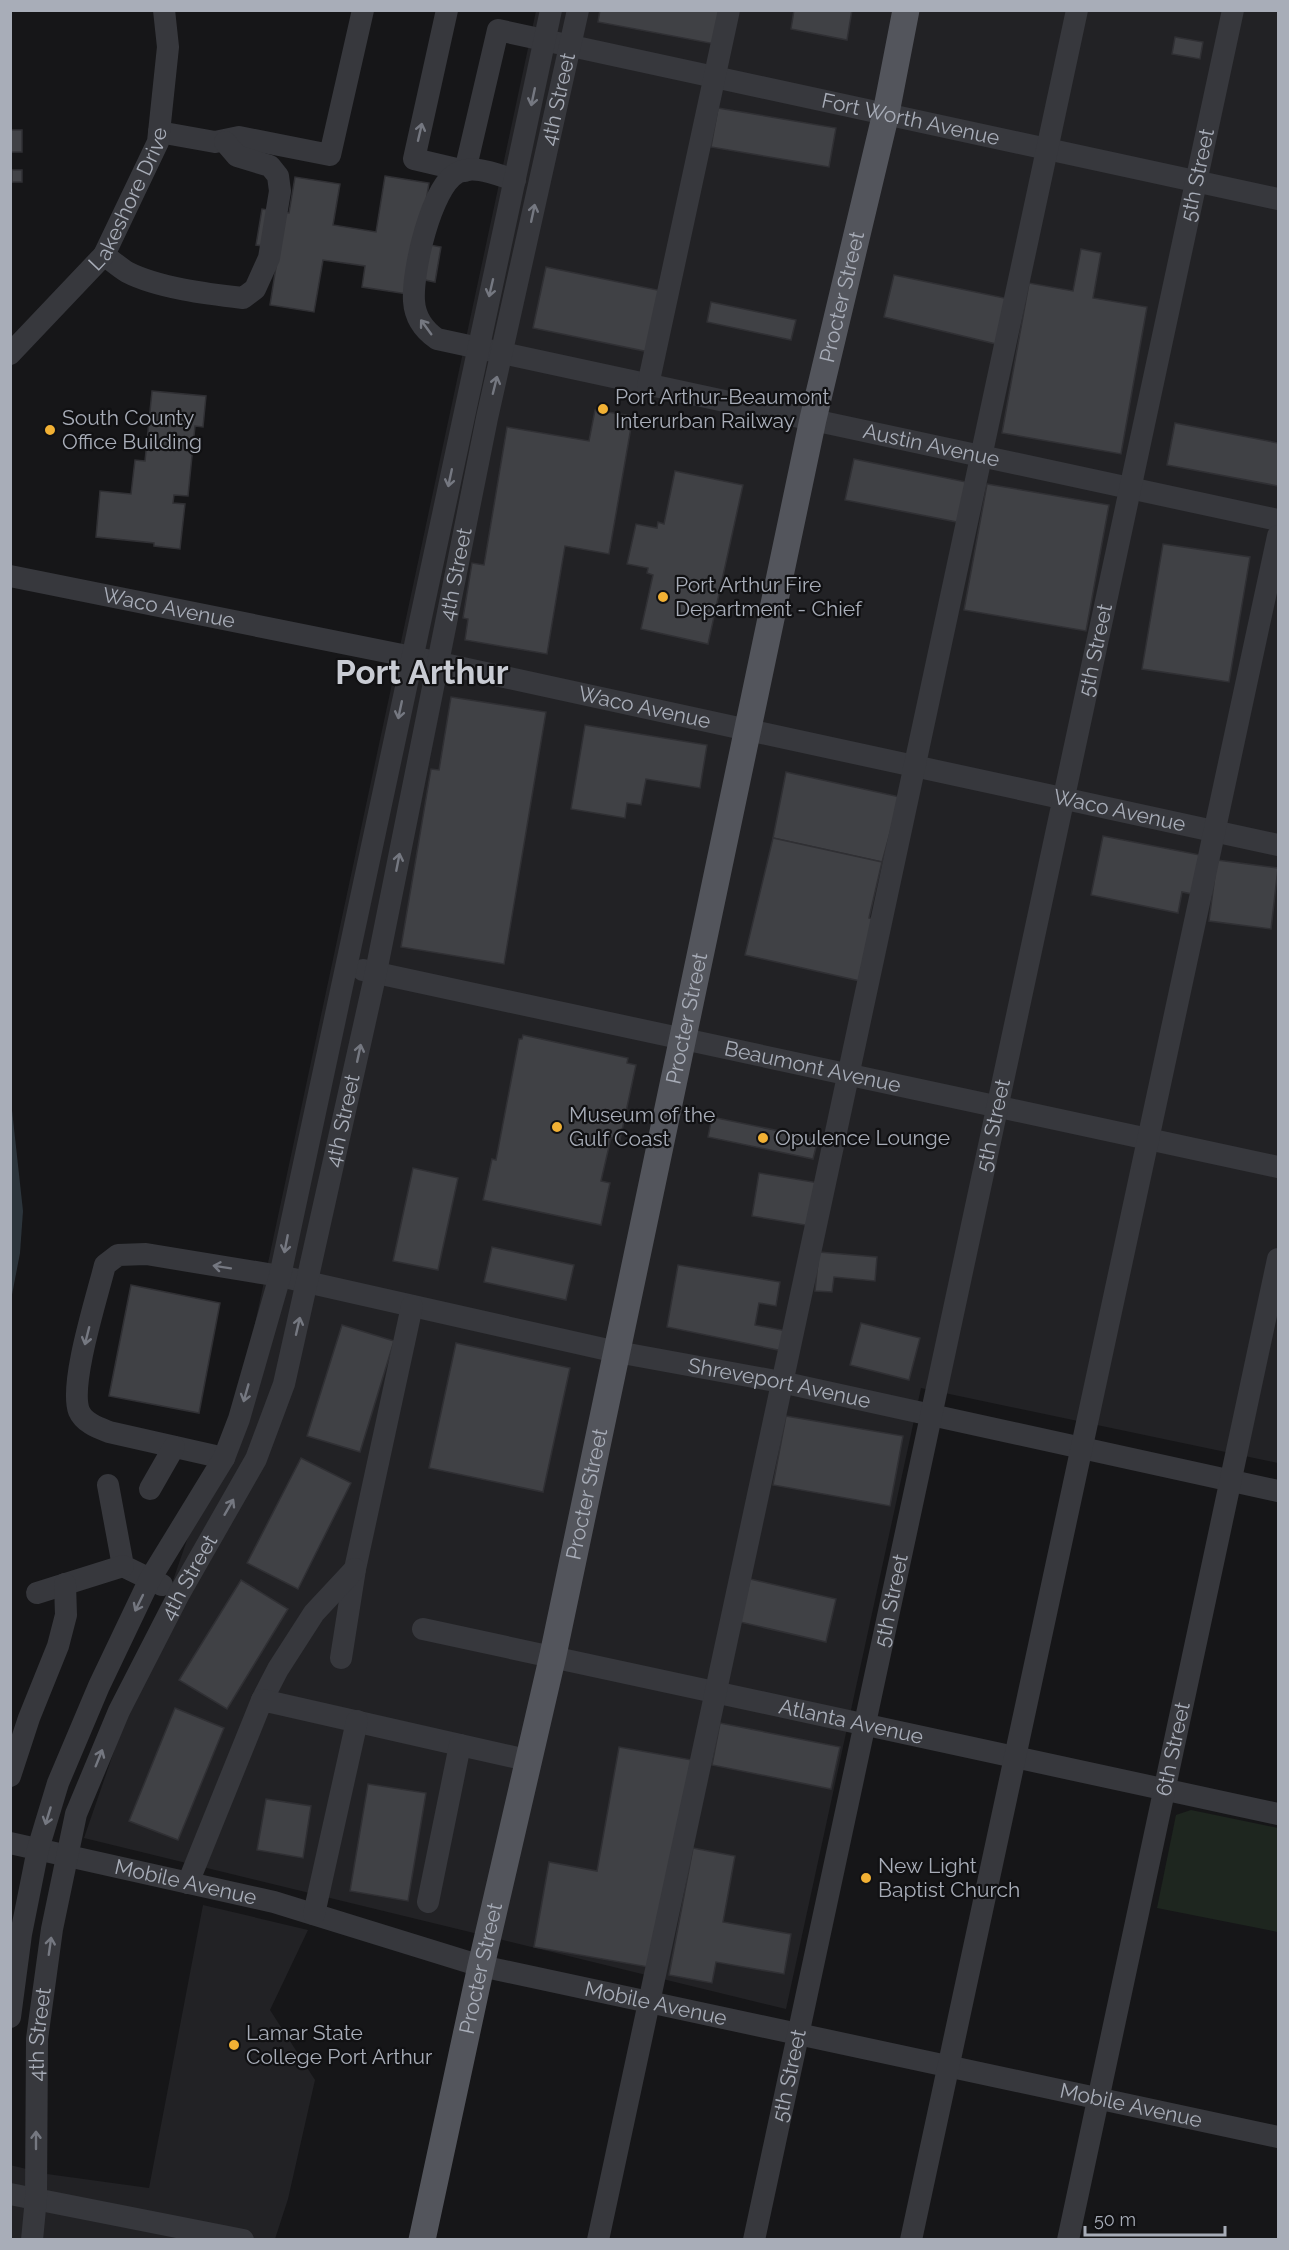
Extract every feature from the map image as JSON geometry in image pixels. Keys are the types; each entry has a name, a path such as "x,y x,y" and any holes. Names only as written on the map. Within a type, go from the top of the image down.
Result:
{"main road":[{"name":"Procter Street","path":"422,2240 527,1760 553,1655 813,419 886,113 906,10"}],"street":[{"name":"Lakeshore Drive","path":"10,354 104,255 158,142 168,47 164,10"},
{"path":"159,132 225,142 238,137 330,155 363,10"},
{"path":"447,10 414,159 465,171 478,169 515,180"},
{"name":"4th Street","path":"10,2017 21,1934 38,1849 58,1783 99,1686 150,1579 224,1458 239,1419 280,1276 551,10"},
{"name":"4th Street","path":"36,2198 37,2039 52,1929 76,1814 119,1711 179,1594 256,1459 284,1384 376,972 487,418 579,10"},
{"path":"648,385 729,10"},
{"path":"598,2240 1077,10"},
{"name":"5th Street","path":"754,2240 1233,10"},
{"name":"Fort Worth Avenue","path":"465,171 498,30 714,79 886,113 1047,151 1278,199"},
{"path":"104,255 127,272 167,285 211,295 243,298 255,289 269,258 280,191 278,176 270,166 237,156 225,142"},
{"name":"Austin Avenue","path":"465,171 448,180 436,197 423,243 414,301 426,332 437,339 813,419 981,458 1278,520"},
{"path":"911,2240 1278,536"},
{"name":"Waco Avenue","path":"10,576 412,657 1278,845"},
{"name":"Beaumont Avenue","path":"347,966 1278,1167"},
{"name":"Shreveport Avenue","path":"224,1458 101,1428 92,1425 80,1412 78,1373 105,1265 118,1255 146,1254 280,1276 617,1352 781,1382 1278,1491"},
{"name":"6th Street","path":"1068,2240 1278,1259"},
{"path":"341,1658 355,1569 412,1306"},
{"path":"150,1489 174,1447"},
{"path":"108,1485 123,1566"},
{"path":"37,1593 123,1566 179,1594"},
{"path":"188,1883 262,1700 314,1613 355,1569"},
{"path":"12,1765 58,1646 66,1615 65,1584"},
{"name":"Atlanta Avenue","path":"423,1629 553,1655 1278,1814"},
{"path":"262,1700 527,1760"},
{"path":"314,1914 357,1721"},
{"path":"428,1902 460,1745"},
{"name":"Mobile Avenue","path":"10,1843 274,1902 481,1966 798,2032 1278,2137"},
{"path":"10,2194 243,2240"},
{"path":"32,2240 36,2198"}],"shaded area":[{"path":"536,11 1278,11 1278,1463 921,1388 786,2009 84,1838 244,1375"},
{"path":"11,1101 23,1211 20,1253 11,1300"},
{"path":"1191,1810 1278,1828 1278,1932 1157,1908 1176,1815"},
{"name":"Lamar State College Port Arthur","path":"203,1905 308,1930 270,2010 315,2080 288,2199 275,2239 11,2239 10,2165 47,2174 149,2188"}],"building":[{"path":"600,10 722,10 715,44 598,22"},
{"path":"794,10 852,10 847,40 791,29"},
{"path":"1175,37 1203,42 1200,59 1172,54"},
{"path":"718,108 836,128 829,167 711,147"},
{"path":"10,130 22,130 22,152 10,152"},
{"path":"12,170 22,170 22,182 12,182"},
{"path":"385,176 429,183 419,243 441,247 435,282 410,277 407,294 362,287 365,266 323,260 314,312 270,305 279,248 256,245 262,209 289,213 295,177 340,184 333,225 376,232"},
{"path":"1081,249 1101,253 1093,298 1147,307 1121,454 1002,433 1029,283 1073,291"},
{"path":"546,267 662,291 649,352 533,328"},
{"path":"894,275 1009,299 996,344 884,317"},
{"path":"711,302 796,320 791,340 707,322"},
{"path":"152,391 206,396 203,427 195,426 188,496 174,495 173,503 185,504 180,549 154,546 154,543 96,537 100,491 131,494 135,460 145,461"},
{"path":"595,410 633,416 609,554 565,546 547,654 465,640 468,619 463,618 472,563 484,565 507,427 589,441"},
{"path":"1175,423 1278,443 1278,486 1167,465"},
{"path":"854,459 971,483 962,523 845,500"},
{"path":"675,471 743,485 708,644 641,629 653,575 647,573 648,568 627,564 636,524 657,528 658,522 664,524"},
{"path":"987,484 1109,505 1086,631 964,610"},
{"path":"1163,544 1250,557 1229,682 1142,669"},
{"path":"451,697 546,712 504,964 401,947 431,769 439,770"},
{"path":"585,725 707,745 700,788 646,779 641,805 627,803 625,818 571,809"},
{"path":"786,772 900,797 882,862 773,838"},
{"path":"1103,836 1200,855 1192,894 1182,892 1178,913 1091,895"},
{"path":"773,838 882,862 869,918 875,919 860,981 745,955"},
{"path":"1217,860 1278,868 1271,929 1209,921"},
{"path":"523,1035 628,1058 627,1063 636,1065 620,1140 611,1138 601,1181 610,1183 601,1225 483,1200 492,1159 496,1160 519,1039 522,1039"},
{"name":"Opulence Lounge","path":"712,1117 818,1139 813,1159 708,1137"},
{"path":"413,1168 458,1178 438,1270 393,1261"},
{"path":"759,1173 819,1183 811,1226 752,1216"},
{"path":"492,1247 574,1265 566,1300 484,1282"},
{"path":"819,1252 877,1257 875,1281 834,1277 832,1292 815,1291"},
{"path":"678,1265 780,1282 776,1306 759,1303 755,1325 787,1331 783,1351 667,1327"},
{"path":"131,1285 220,1303 199,1413 109,1396"},
{"path":"861,1323 920,1338 909,1380 850,1365"},
{"path":"342,1325 394,1341 360,1452 307,1436"},
{"path":"456,1343 570,1368 543,1492 429,1468"},
{"path":"786,1416 903,1436 890,1506 773,1485"},
{"path":"301,1458 351,1483 298,1589 247,1563"},
{"path":"750,1579 836,1599 826,1642 740,1622"},
{"path":"241,1580 288,1609 227,1709 179,1680"},
{"path":"175,1708 224,1728 178,1840 129,1821"},
{"path":"720,1723 840,1747 831,1789 712,1765"},
{"path":"619,1747 692,1760 654,1968 534,1947 549,1862 597,1871"},
{"path":"368,1784 426,1793 408,1901 350,1891"},
{"path":"266,1799 311,1806 303,1858 257,1850"},
{"path":"693,1848 735,1856 723,1922 791,1934 784,1974 716,1962 712,1983 669,1975"}],"place":[{"name":"Port Arthur-Beaumont Interurban Railway","path":"603,409"},
{"name":"South County Office Building","path":"50,430"},
{"name":"Port Arthur Fire Department - Chief","path":"663,597"},
{"name":"Museum of the Gulf Coast","path":"557,1127"},
{"name":"Opulence Lounge","path":"763,1138"},
{"name":"New Light Baptist Church","path":"866,1878"},
{"name":"Lamar State College Port Arthur","path":"234,2045"}],"district":[{"name":"Port Arthur","path":"422,672"}]}
